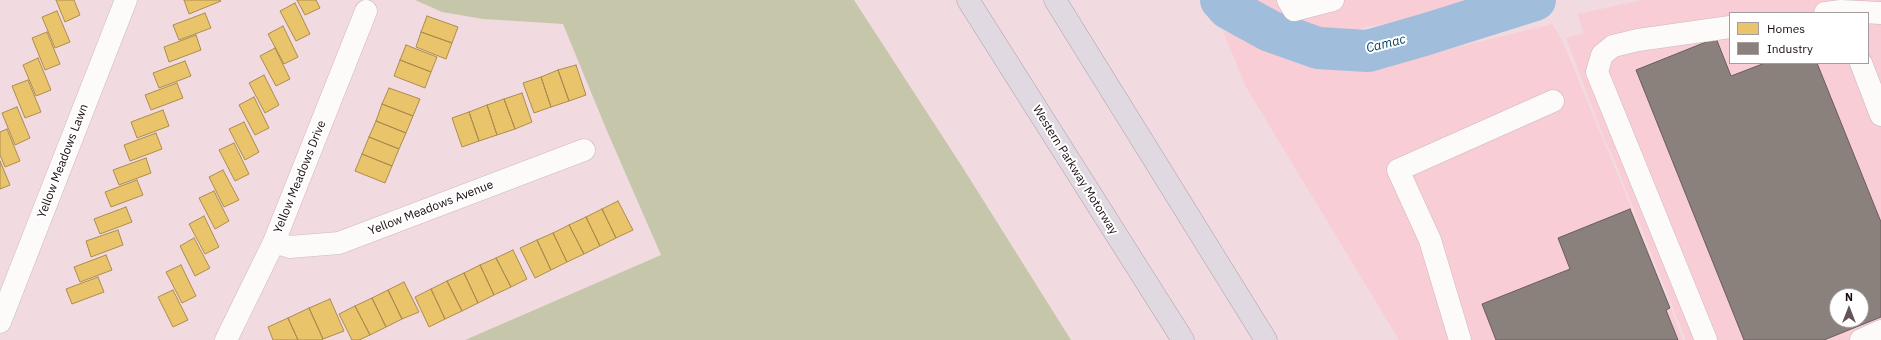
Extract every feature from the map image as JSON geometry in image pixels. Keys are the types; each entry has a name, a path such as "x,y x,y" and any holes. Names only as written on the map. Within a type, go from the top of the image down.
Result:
{"highway":[{"name":"Western Parkway Motorway","path":"968,0 1183,340"},
{"path":"1055,0 1266,340"}],"street":[{"name":"Yellow Meadows Lawn","path":"0,322 126,0"},
{"path":"1288,0 1294,10 1333,0"},
{"name":"Yellow Meadows Drive","path":"226,340 274,242 366,12"},
{"path":"1869,13 1881,13"},
{"path":"1706,340 1597,72 1602,55 1613,46 1638,40 1729,27"},
{"path":"1861,64 1881,115"},
{"path":"1460,340 1430,240 1398,170 1553,101"},
{"name":"Yellow Meadows Avenue","path":"274,242 290,247 339,243 584,150"},
{"path":"1861,340 1881,331"}],"shaded area":[{"path":"1247,0 1491,0 1336,34 1285,18"},
{"path":"1642,0 1881,0 1881,340 1686,340 1611,152 1605,141 1566,38 1583,33 1578,14"},
{"path":"1552,24 1562,40 1631,207 1683,340 1399,340 1246,87 1223,31 1330,65 1372,68"}],"green space":[{"path":"415,0 854,0 963,168 1071,340 465,340 661,255 607,131 563,24 483,19 442,12"}],"building: Homes":[{"path":"56,0 74,0 80,15 65,22"},
{"path":"184,0 220,0 221,1 189,14"},
{"path":"297,0 316,0 320,8 305,15"},
{"path":"295,3 310,34 296,41 280,11"},
{"path":"57,11 70,42 55,48 42,17"},
{"path":"205,13 211,28 179,40 173,25"},
{"path":"427,16 458,27 452,43 421,32"},
{"path":"283,26 298,57 284,64 268,34"},
{"path":"47,32 60,64 45,70 32,38"},
{"path":"421,32 452,43 446,59 416,47"},
{"path":"196,35 201,50 169,62 164,47"},
{"path":"406,45 437,57 431,72 400,60"},
{"path":"275,48 290,79 276,86 260,56"},
{"path":"38,58 51,90 36,96 23,65"},
{"path":"400,60 431,72 425,88 394,76"},
{"path":"185,61 191,76 159,88 153,73"},
{"path":"576,65 586,95 569,101 558,70"},
{"path":"558,70 569,101 551,107 541,77"},
{"path":"264,75 279,105 265,113 249,83"},
{"path":"541,77 551,107 534,113 523,83"},
{"path":"28,80 41,112 25,118 12,86"},
{"path":"177,83 183,98 151,110 145,95"},
{"path":"389,88 420,99 413,116 382,104"},
{"path":"522,93 532,122 515,129 504,99"},
{"path":"254,97 269,128 255,135 239,105"},
{"path":"504,99 515,129 497,135 487,105"},
{"path":"382,104 413,116 406,133 376,121"},
{"path":"487,105 497,135 479,141 469,112"},
{"path":"17,107 30,138 15,145 2,113"},
{"path":"163,110 169,126 137,138 131,122"},
{"path":"469,112 479,141 462,147 452,118"},
{"path":"376,121 406,133 399,149 369,137"},
{"path":"244,122 259,152 245,160 229,129"},
{"path":"7,129 20,161 5,167 0,155 0,132"},
{"path":"156,133 162,149 130,161 124,145"},
{"path":"369,137 399,149 392,166 362,154"},
{"path":"234,143 249,174 235,181 219,150"},
{"path":"362,154 392,166 385,183 355,171"},
{"path":"146,158 151,173 119,185 113,170"},
{"path":"0,161 10,185 0,189"},
{"path":"223,170 239,200 224,207 209,177"},
{"path":"137,180 143,195 111,207 105,192"},
{"path":"214,191 229,221 215,229 199,198"},
{"path":"618,201 633,230 616,238 602,209"},
{"path":"126,207 132,222 100,234 94,219"},
{"path":"602,209 616,238 600,246 586,217"},
{"path":"204,216 219,247 205,254 189,224"},
{"path":"586,217 600,246 584,254 569,225"},
{"path":"569,225 584,254 567,262 553,233"},
{"path":"118,230 123,245 91,257 86,241"},
{"path":"553,233 567,262 551,270 537,240"},
{"path":"194,238 210,268 195,276 180,246"},
{"path":"537,240 551,270 535,278 520,248"},
{"path":"513,250 527,279 511,287 496,258"},
{"path":"106,255 112,270 80,282 74,267"},
{"path":"496,258 511,287 494,295 480,265"},
{"path":"181,265 196,296 182,303 166,272"},
{"path":"480,265 494,295 478,303 464,273"},
{"path":"464,273 478,303 462,311 447,281"},
{"path":"98,277 104,292 72,304 66,289"},
{"path":"447,281 462,311 445,319 431,289"},
{"path":"404,282 419,312 402,319 388,290"},
{"path":"431,289 445,319 429,327 415,297"},
{"path":"173,290 188,320 173,327 158,297"},
{"path":"388,290 402,319 386,327 372,298"},
{"path":"372,298 386,327 370,335 355,306"},
{"path":"330,299 344,331 323,339 309,308"},
{"path":"355,306 370,335 359,340 352,340 339,314"},
{"path":"309,308 323,339 322,340 298,340 288,318"},
{"path":"288,318 298,340 273,340 268,327"}],"building: Industry":[{"path":"1716,38 1731,76 1762,64 1817,64 1881,222 1881,317 1869,322 1869,288 1829,288 1829,328 1854,328 1824,340 1744,340 1636,70"},
{"path":"1630,209 1670,308 1666,310 1678,340 1496,340 1482,304 1570,269 1558,238"}],"waterway":[{"name":"Camac","path":"1221,0 1228,8 1270,31 1318,48 1368,51 1535,0"}]}
